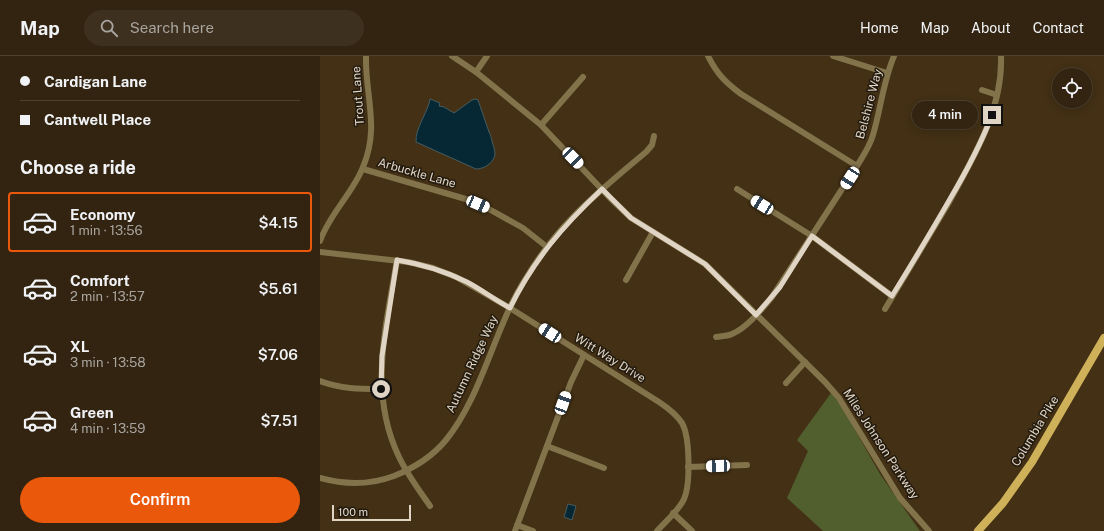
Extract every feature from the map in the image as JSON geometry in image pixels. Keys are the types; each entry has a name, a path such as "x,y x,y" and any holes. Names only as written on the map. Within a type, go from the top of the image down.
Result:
{"main road":[{"name":"Columbia Pike","path":"978,531 1004,503 1032,462 1104,338"}],"street":[{"name":"Trout Lane","path":"320,241 326,227 363,169 370,146 372,128 366,56"},
{"name":"Miles Johnson Parkway","path":"452,56 476,72 541,125 625,213 705,264 805,362 839,398 900,498 929,531"},
{"path":"476,72 486,56"},
{"path":"708,56 715,69 726,83 741,94 857,166"},
{"path":"833,56 887,73"},
{"name":"Belshire Way","path":"716,336 732,334 756,315 780,287 857,166 869,146 873,135 887,73 894,56"},
{"path":"885,309 923,248 985,134 997,95 1001,56"},
{"path":"541,125 583,78"},
{"path":"982,90 997,95"},
{"name":"Autumn Ridge Way","path":"320,478 339,482 364,483 388,478 406,471 427,458 446,440 466,409 510,308 525,280 547,247 571,218 602,189 646,152 652,145 654,136"},
{"name":"Arbuckle Lane","path":"363,169 469,200 481,205 510,220 547,247"},
{"path":"737,189 812,236 892,296"},
{"path":"626,280 653,232"},
{"name":"Witt Way Drive","path":"320,252 397,260 426,266 467,282 659,402 677,416 686,433 688,484 683,502 657,531"},
{"path":"397,260 382,356 381,389 389,432 399,456 406,471 430,506"},
{"path":"533,531 516,528 571,382 584,355"},
{"path":"786,383 805,362"},
{"path":"320,381 334,387 349,389 381,389"},
{"path":"547,446 604,468"},
{"path":"688,467 747,465"},
{"path":"673,513 692,531"}],"green space":[{"path":"831,393 841,405 880,474 920,531 823,531 787,498 808,451 797,440"}],"water":[{"path":"430,99 440,103 439,106 444,107 454,113 472,100 478,100 491,135 495,151 491,163 485,167 476,169 416,142 416,137"},
{"path":"568,504 576,506 572,520 564,517"}],"route":[{"path":"381,389 382,356 397,260 433,268 456,277 510,308 525,280 547,247 571,218 602,189 631,218 705,264 756,315 780,287 812,236 892,296 923,248 962,179 985,134 992,115"}]}
